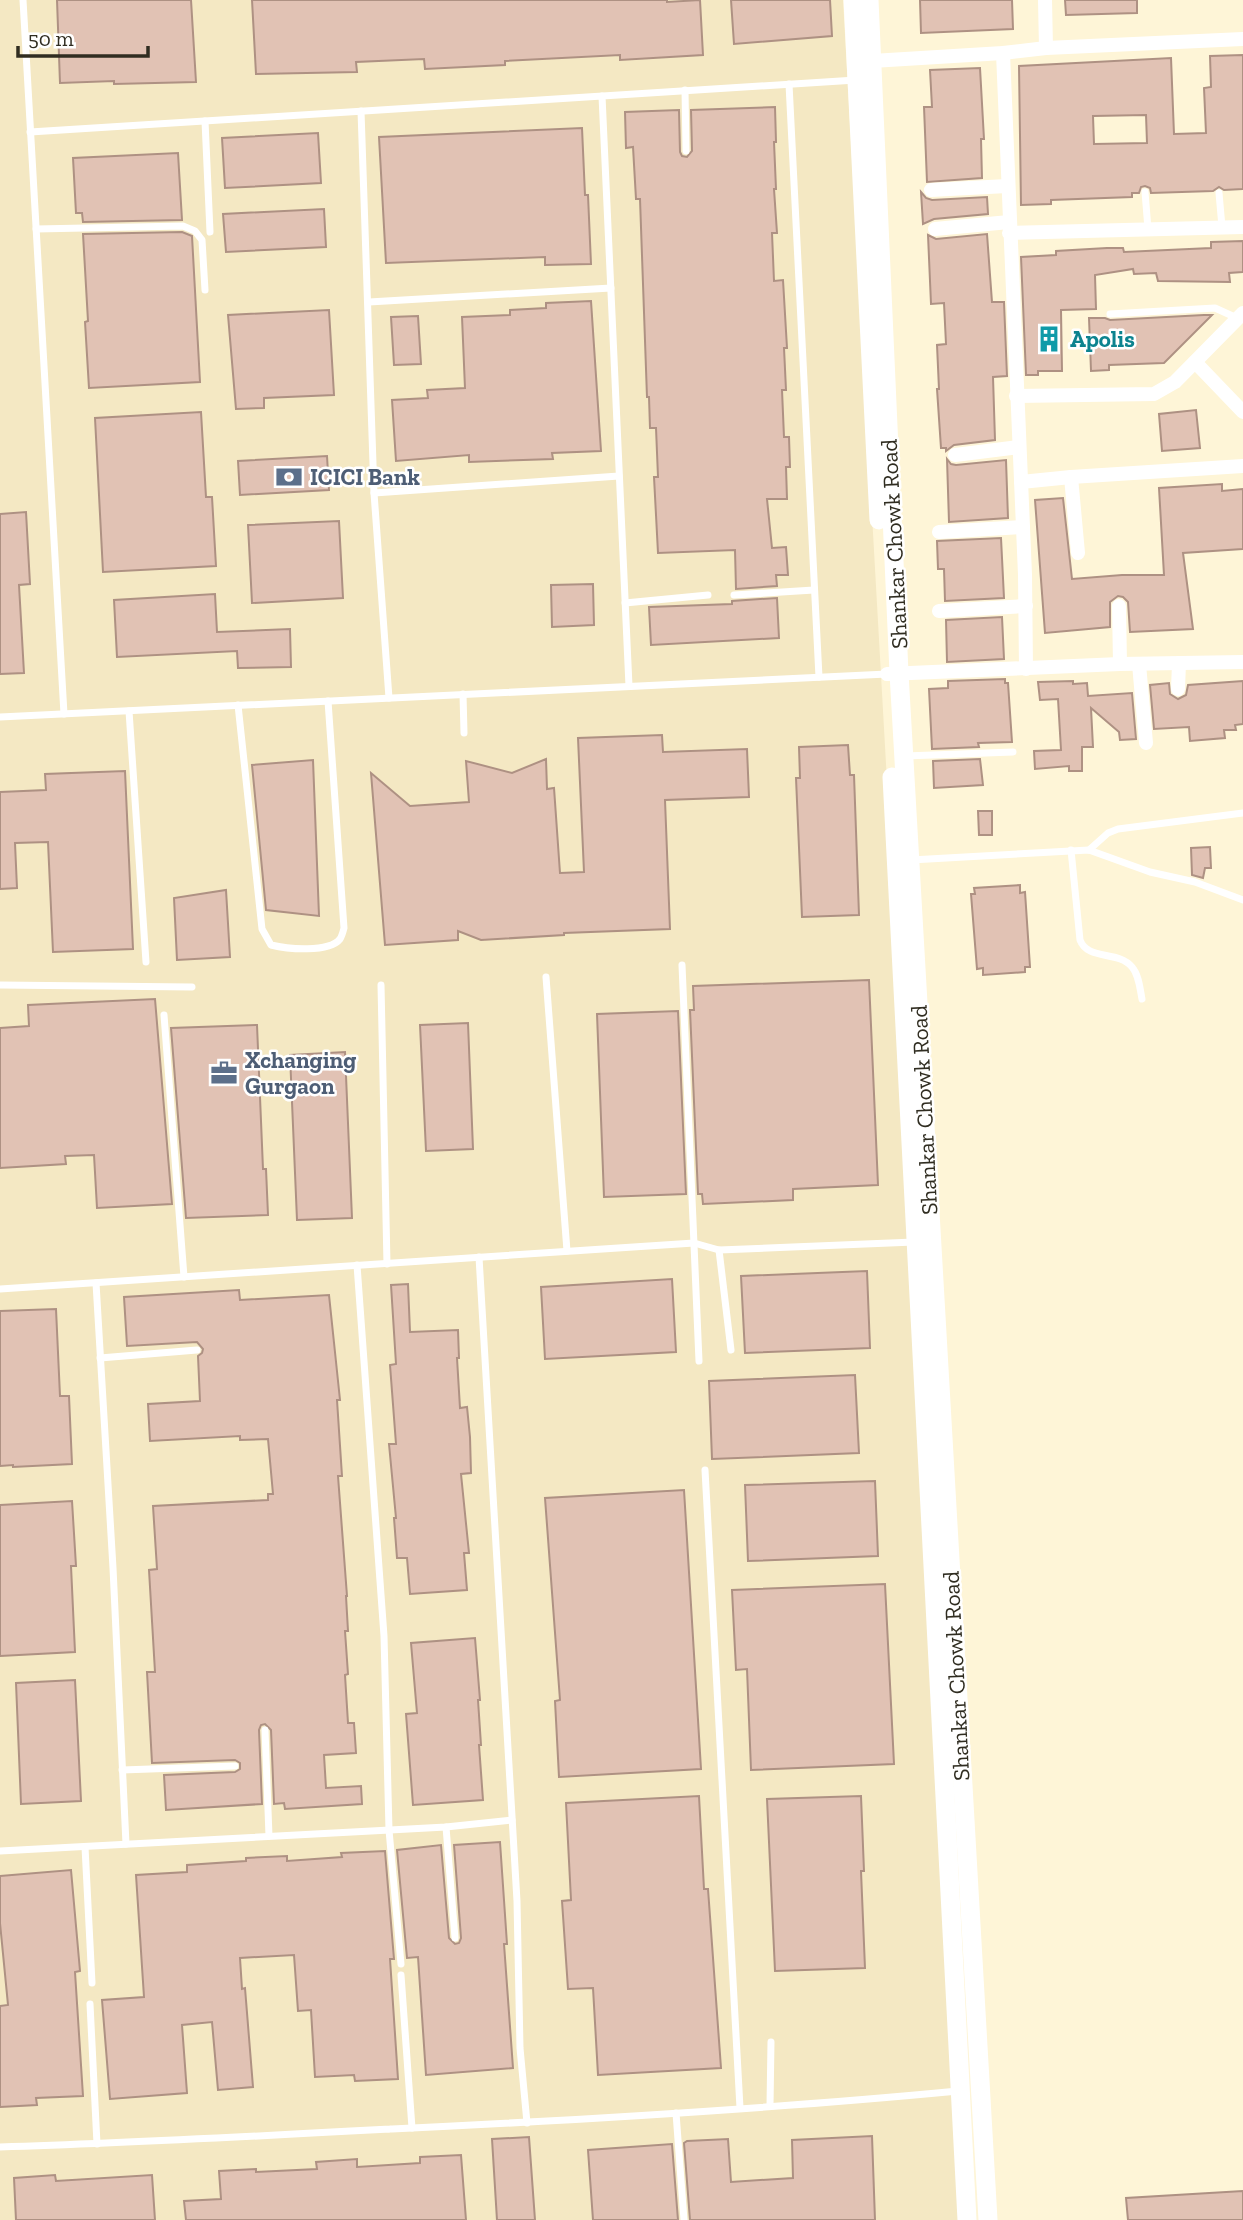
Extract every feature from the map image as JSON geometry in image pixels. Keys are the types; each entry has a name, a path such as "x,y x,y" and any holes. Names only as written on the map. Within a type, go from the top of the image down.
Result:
{"main road":[{"name":"Shankar Chowk Road","path":"852,0 893,673 904,756 988,2220"},
{"name":"Shankar Chowk Road","path":"869,0 915,1242 967,2220"}],"street":[{"path":"1045,0 1046,48"},
{"path":"872,61 1046,48 1243,39"},
{"path":"1003,53 1026,606 1026,669"},
{"path":"931,190 1007,186"},
{"path":"935,229 1243,227"},
{"path":"1016,396 1154,394 1175,382 1240,316"},
{"path":"1195,362 1243,412"},
{"path":"955,454 1019,447"},
{"path":"1021,482 1243,467"},
{"path":"1071,477 1078,553"},
{"path":"939,532 1023,527"},
{"path":"939,611 1026,606"},
{"path":"1119,606 1120,664"},
{"path":"893,673 1243,662"},
{"path":"1178,663 1178,689"},
{"path":"1139,664 1146,743"}],"lane":[{"path":"23,0 64,714"},
{"path":"30,132 857,80"},
{"path":"789,84 819,677"},
{"path":"685,90 686,151"},
{"path":"602,96 629,686"},
{"path":"361,111 374,493 388,698"},
{"path":"205,121 210,232"},
{"path":"1145,192 1147,229"},
{"path":"1219,193 1222,228"},
{"path":"36,229 183,226 195,231 202,240 205,290"},
{"path":"369,302 611,288"},
{"path":"1110,314 1215,308 1240,316"},
{"path":"374,493 620,476"},
{"path":"734,595 814,590"},
{"path":"625,603 708,595"},
{"path":"0,717 893,673"},
{"path":"463,694 464,733"},
{"path":"238,705 262,929 271,945 285,949 328,947 340,940 344,928 328,701"},
{"path":"129,711 146,962"},
{"path":"904,756 1013,752"},
{"path":"1089,850 1108,833 1118,829 1243,813"},
{"path":"1071,850 1080,940 1083,947 1089,951 1121,958 1132,966 1137,975 1142,999"},
{"path":"910,860 1089,850 1150,872 1195,882 1243,900"},
{"path":"682,965 699,1361"},
{"path":"546,977 567,1251"},
{"path":"0,985 192,987"},
{"path":"381,985 387,1264"},
{"path":"164,1015 184,1277"},
{"path":"0,1289 694,1243 719,1250 915,1242"},
{"path":"719,1250 731,1350"},
{"path":"478,1257 517,1901 520,2048 527,2123"},
{"path":"357,1265 384,1636 389,1830 401,1964"},
{"path":"96,1283 126,1844"},
{"path":"100,1358 197,1350"},
{"path":"705,1470 740,2108"},
{"path":"265,1730 269,1836"},
{"path":"122,1770 235,1766"},
{"path":"0,1852 446,1827 512,1820"},
{"path":"446,1827 454,1938"},
{"path":"85,1847 92,1983"},
{"path":"401,1975 412,2128"},
{"path":"90,2004 97,2144"},
{"path":"770,2105 771,2042"},
{"path":"0,2147 527,2123 962,2090"},
{"path":"676,2113 684,2220"}],"shaded area":[{"path":"0,0 843,0 968,2220 0,2220"}],"building":[{"path":"57,0 191,0 196,82 60,83"},
{"path":"252,0 700,0 703,55 620,60 620,55 505,61 505,65 425,69 424,59 356,62 357,72 256,74"},
{"path":"731,0 830,0 832,36 734,44"},
{"path":"920,0 1012,0 1013,29 921,33"},
{"path":"1065,0 1137,0 1137,13 1066,15"},
{"path":"1243,55 1243,189 1224,190 1219,187 1213,191 1151,193 1150,188 1145,186 1141,187 1139,193 1132,193 1132,197 1051,200 1051,204 1021,205 1019,66 1171,58 1174,134 1206,133 1204,88 1211,87 1210,56","holes":["1146,115 1147,143 1094,144 1093,116"]},
{"path":"980,68 984,139 981,139 982,178 927,182 924,107 932,107 930,70"},
{"path":"775,107 774,189 777,233 772,233 774,281 783,280 787,348 784,348 786,390 782,390 784,437 789,437 790,467 786,467 787,499 767,499 772,548 786,547 788,575 776,575 777,586 736,589 735,550 658,553 654,477 658,477 656,428 650,428 647,397 640,199 636,199 633,147 626,148 625,112 679,110 680,152 687,157 692,151 691,110"},
{"path":"582,128 591,264 545,265 545,257 386,263 379,137"},
{"path":"318,133 321,183 225,188 222,138"},
{"path":"178,153 182,220 83,222 82,213 76,213 73,158"},
{"path":"921,192 932,200 987,197 988,214 934,219 923,224"},
{"path":"324,209 326,247 226,252 223,214"},
{"path":"182,232 192,236 200,382 89,388 83,234"},
{"path":"987,234 992,302 1004,302 1007,376 993,377 995,440 954,445 946,451 946,448 941,448 937,389 937,345 946,344 944,303 931,304 928,235 936,239"},
{"path":"1243,241 1243,272 1229,273 1230,282 1158,281 1156,273 1134,274 1133,269 1095,275 1096,309 1061,310 1062,371 1038,371 1038,375 1026,375 1021,257 1056,255 1056,251 1107,248 1123,248 1124,252 1211,248 1211,242"},
{"path":"591,301 601,451 552,453 553,459 469,462 469,455 396,461 392,400 428,398 427,390 465,388 462,317 510,315 510,310 546,308 546,303"},
{"path":"329,310 334,395 264,398 264,408 236,409 228,315"},
{"path":"1212,315 1164,363 1109,365 1109,370 1091,371 1089,318 1110,320"},
{"path":"418,316 421,364 394,365 391,317"},
{"path":"1196,410 1200,448 1162,451 1159,414"},
{"path":"201,412 206,497 212,497 216,566 103,572 95,418"},
{"path":"327,456 329,490 240,495 238,461"},
{"path":"947,459 956,465 1006,460 1008,518 949,522"},
{"path":"1222,484 1222,491 1243,489 1243,549 1183,553 1193,629 1130,632 1128,602 1118,596 1110,602 1110,627 1045,633 1035,500 1063,498 1072,579 1164,575 1159,488"},
{"path":"26,512 30,584 19,585 24,673 0,674 0,514"},
{"path":"339,521 343,598 252,603 248,525"},
{"path":"1001,538 1004,598 945,601 944,569 938,569 937,541"},
{"path":"593,584 594,625 552,627 551,585"},
{"path":"215,594 217,632 290,629 291,667 238,668 237,651 117,657 114,600"},
{"path":"777,598 779,638 651,645 649,607 732,604 732,601"},
{"path":"1002,617 1004,659 947,662 946,620"},
{"path":"1005,679 1005,683 1008,683 1012,742 978,743 979,747 932,749 929,689 948,688 948,681"},
{"path":"1073,681 1073,684 1087,683 1088,696 1132,693 1136,739 1120,740 1119,732 1091,708 1093,747 1082,747 1082,771 1069,771 1069,766 1035,769 1034,751 1061,750 1058,699 1040,700 1038,682"},
{"path":"1243,681 1243,724 1235,725 1236,730 1224,730 1225,738 1190,741 1189,727 1154,729 1150,685 1169,683 1170,694 1178,699 1186,695 1188,685"},
{"path":"662,735 663,752 747,749 749,797 665,800 670,929 564,933 481,940 458,931 458,940 385,945 371,773 410,806 469,802 466,761 512,773 546,759 547,789 554,788 560,873 584,872 578,738"},
{"path":"848,745 850,775 854,775 859,915 802,917 796,778 800,778 799,747"},
{"path":"980,759 983,785 934,788 933,761"},
{"path":"313,760 319,916 266,910 252,765"},
{"path":"125,771 133,949 53,952 48,842 15,843 17,888 0,889 0,792 46,790 45,774"},
{"path":"978,811 992,811 992,835 979,835"},
{"path":"1210,847 1211,868 1205,868 1203,878 1192,875 1191,848"},
{"path":"1020,885 1020,893 1025,892 1030,967 1025,967 1025,972 983,975 983,968 977,969 971,894 975,894 974,888"},
{"path":"226,890 230,957 177,960 174,898"},
{"path":"869,980 878,1185 793,1189 793,1200 703,1204 702,1194 698,1194 690,1010 694,1010 693,986"},
{"path":"155,999 172,1204 97,1208 94,1155 65,1156 66,1164 0,1168 0,1028 29,1026 28,1005"},
{"path":"678,1011 686,1194 604,1197 597,1014"},
{"path":"468,1023 473,1149 426,1151 420,1025"},
{"path":"257,1025 263,1169 266,1169 268,1215 186,1218 171,1028"},
{"path":"345,1052 352,1218 297,1220 290,1055"},
{"path":"867,1271 870,1348 745,1353 741,1276"},
{"path":"672,1279 676,1352 545,1359 541,1287"},
{"path":"408,1284 410,1332 458,1330 460,1408 467,1407 470,1437 471,1473 461,1474 469,1553 464,1553 467,1590 410,1594 407,1558 397,1558 389,1444 396,1444 390,1365 396,1364 391,1285"},
{"path":"239,1290 240,1300 329,1295 340,1400 337,1400 342,1476 338,1476 348,1631 345,1631 348,1674 345,1675 348,1723 354,1723 356,1753 324,1755 326,1788 361,1786 362,1804 285,1809 284,1803 274,1804 271,1730 265,1724 261,1725 259,1730 262,1804 166,1810 164,1775 235,1772 240,1769 240,1763 235,1760 152,1763 147,1672 155,1672 149,1570 157,1569 153,1506 268,1500 268,1494 273,1494 268,1439 240,1440 240,1436 150,1441 148,1404 200,1401 198,1356 203,1349 197,1342 127,1346 124,1297"},
{"path":"56,1309 60,1396 69,1396 72,1464 0,1466 0,1311"},
{"path":"855,1375 859,1453 712,1459 709,1381"},
{"path":"875,1481 878,1556 748,1561 745,1485"},
{"path":"684,1490 701,1769 559,1777 555,1701 560,1700 545,1498"},
{"path":"72,1501 76,1566 71,1566 75,1652 0,1656 0,1505"},
{"path":"885,1584 894,1764 751,1770 747,1669 736,1670 732,1590"},
{"path":"475,1638 483,1800 413,1805 406,1714 417,1713 411,1643"},
{"path":"75,1680 81,1801 21,1804 16,1683"},
{"path":"699,1796 704,1889 708,1889 721,2068 598,2075 593,1988 568,1989 562,1901 571,1900 566,1803"},
{"path":"861,1796 865,1968 775,1971 767,1799"},
{"path":"500,1842 513,2068 426,2075 418,1957 407,1958 397,1850 441,1845 449,1938 455,1944 459,1943 461,1938 454,1845"},
{"path":"385,1851 394,1959 390,1959 398,2079 355,2081 354,2075 315,2077 311,2010 298,2011 294,1955 240,1958 253,2087 218,2090 212,2022 182,2025 187,2093 110,2099 102,2000 144,1997 136,1875 187,1872 187,1865 246,1861 246,1858 287,1856 287,1861 342,1857 341,1853"},
{"path":"71,1870 80,1971 75,1972 83,2096 36,2098 37,2105 0,2107 0,2006 8,2005 0,1923 0,1876"},
{"path":"872,2136 875,2220 690,2220 684,2143 687,2141 728,2139 731,2182 793,2178 792,2140"},
{"path":"529,2137 535,2220 497,2220 492,2139"},
{"path":"672,2144 678,2220 593,2220 588,2150"},
{"path":"461,2155 466,2220 186,2220 184,2201 221,2199 219,2171 317,2169 316,2162 357,2159 357,2167 420,2163 420,2157"},
{"path":"55,2175 56,2181 152,2175 155,2220 16,2220 14,2178"},
{"path":"1243,2191 1243,2220 1128,2220 1126,2198"}],"place":[{"name":"Apolis","path":"1049,339"},
{"name":"ICICI Bank","path":"289,477"},
{"name":"Xchanging Gurgaon","path":"224,1073"}]}
